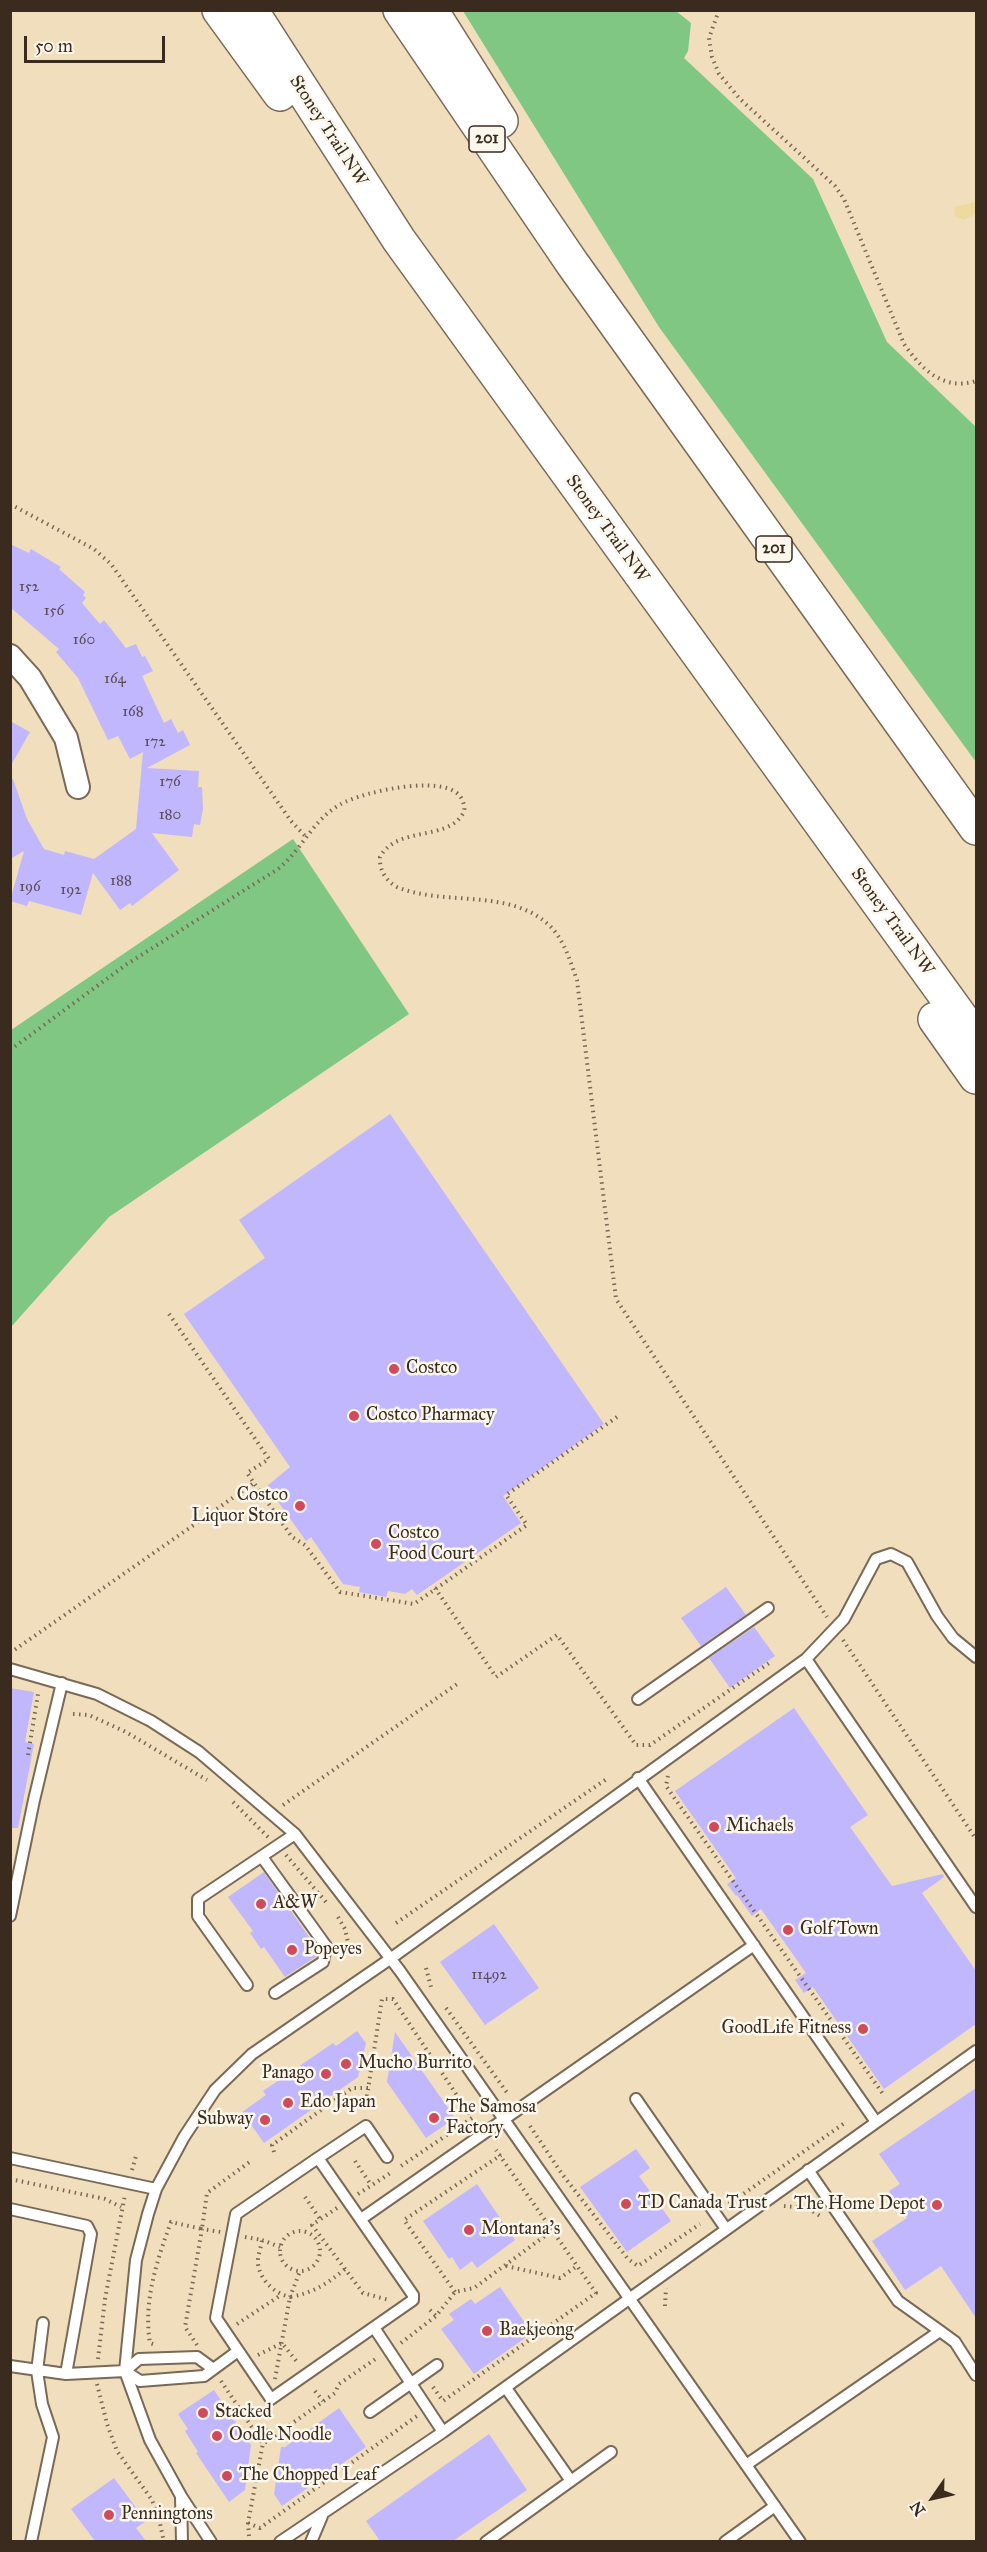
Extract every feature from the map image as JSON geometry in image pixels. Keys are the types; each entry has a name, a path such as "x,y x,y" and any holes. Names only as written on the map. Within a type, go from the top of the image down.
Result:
{"highway":[{"path":"219,10 332,165 399,240"},
{"name":"Stoney Trail NW","path":"251,10 399,240 976,1038"},
{"name":"201","path":"400,10 773,548 976,828"},
{"path":"431,10 566,223 576,267"},
{"path":"795,790 911,987 976,1077"}],"street":[{"path":"10,656 30,678 66,738 78,787"}],"lane":[{"path":"211,2541 181,2496 150,2440 125,2371 136,2259 156,2189 184,2137 215,2090 252,2054 390,1959 806,1659 844,1619 876,1559 891,1554 907,1562 937,1616 953,1638 976,1657"},
{"path":"638,1699 768,1608"},
{"path":"806,1659 976,1907"},
{"path":"10,1669 97,1694 151,1721 199,1752 295,1834 390,1959 800,2541"},
{"path":"10,1917 34,1800 62,1683"},
{"path":"638,1778 876,2122"},
{"path":"247,1985 198,1916 198,1899 295,1834"},
{"path":"262,1857 326,1946 323,1962 275,1993"},
{"path":"361,2219 754,1945"},
{"path":"280,2541 322,2516 506,2388 976,2050"},
{"path":"636,2099 726,2229"},
{"path":"318,2158 413,2295 409,2305 271,2399 216,2318 236,2214 318,2158 366,2126 387,2157"},
{"path":"10,2158 156,2189"},
{"path":"808,2170 898,2301 955,2342 976,2375"},
{"path":"10,2209 87,2226 91,2234 66,2374"},
{"path":"30,2541 53,2437 42,2404 37,2371 44,2323"},
{"path":"375,2329 443,2432"},
{"path":"746,2465 940,2331"},
{"path":"125,2371 140,2381 204,2376 238,2351"},
{"path":"10,2366 66,2374 125,2371 140,2359 198,2357 212,2368"},
{"path":"370,2412 437,2365"},
{"path":"506,2388 571,2481"},
{"path":"486,2541 611,2452"},
{"path":"181,2496 182,2541"},
{"path":"725,2541 775,2506"},
{"path":"311,2541 322,2516"}],"path":[{"path":"719,10 709,38 712,57 720,74 740,99 835,186 844,199 904,344 915,360 947,384 960,386 976,381"},
{"path":"10,504 94,549 111,564 291,820 306,837"},
{"path":"10,1050 127,963 278,869 294,856 306,837 339,805 362,795 390,788 434,787 454,790 462,796 465,807 463,815 451,825 392,843 380,857 384,876 395,886 413,891 476,899 522,909 549,926 558,936 577,980 616,1299 976,1839"},
{"path":"169,1314 269,1459 247,1473 292,1537 305,1545 340,1592 414,1604 527,1525 506,1495 617,1417"},
{"path":"10,1653 254,1483"},
{"path":"435,1588 496,1677 557,1635"},
{"path":"280,1808 460,1682"},
{"path":"73,1714 89,1715 126,1732 214,1784"},
{"path":"674,1768 669,1773 666,1786 883,2094"},
{"path":"396,1923 608,1778"},
{"path":"231,1800 278,1846 330,1906"},
{"path":"336,1914 345,1929 349,1947"},
{"path":"426,1968 429,1985 436,1994"},
{"path":"357,2194 472,2118 393,2000 382,1999 366,2096"},
{"path":"442,2003 508,2094"},
{"path":"274,2152 272,2145 352,2088 368,2088"},
{"path":"729,2204 846,2122"},
{"path":"530,2126 562,2174 628,2259 638,2266 700,2224"},
{"path":"443,2401 596,2293 496,2150"},
{"path":"455,2292 404,2220 501,2155"},
{"path":"186,2346 197,2345 185,2327 207,2193 250,2161"},
{"path":"355,2161 371,2185"},
{"path":"10,2179 105,2199 121,2207"},
{"path":"305,2197 320,2219"},
{"path":"782,2205 807,2208 822,2217 829,2225"},
{"path":"299,2230 316,2238 321,2250 317,2263 307,2270 300,2271 284,2264 280,2247 287,2235 299,2230 312,2225 338,2208"},
{"path":"157,2345 150,2343 146,2323 157,2260 171,2222 221,2233"},
{"path":"312,2225 363,2293 398,2302"},
{"path":"400,2343 435,2316 455,2292 474,2288 553,2230"},
{"path":"239,2235 280,2247"},
{"path":"262,2240 259,2269 268,2284 281,2295 290,2297 308,2294 345,2269"},
{"path":"506,2265 560,2278 577,2266"},
{"path":"275,2379 290,2297 300,2271"},
{"path":"665,2306 666,2287"},
{"path":"237,2324 281,2295"},
{"path":"430,2310 435,2316"},
{"path":"258,2355 282,2343"},
{"path":"282,2343 297,2362"},
{"path":"248,2523 260,2528 418,2417 377,2358 339,2384 335,2393 263,2444"},
{"path":"221,2381 263,2444"},
{"path":"315,2391 323,2401"},
{"path":"249,2536 248,2523 266,2427"}],"green space":[{"path":"463,11 676,11 691,23 688,51 684,58 813,179 887,342 976,427 976,762 659,327"},
{"path":"293,839 409,1014 109,1217 11,1327 11,1030"}],"sand":[{"path":"976,202 976,214 963,220 955,216 954,207"}],"building":[{"path":"10,544 29,553 31,549 61,567 59,569 85,592 83,595 86,598 82,603 100,624 104,620 126,648 136,644 142,657 145,656 153,671 142,676 164,723 171,719 178,733 183,730 190,745 147,768 199,771 198,787 202,787 203,809 200,825 194,824 192,837 152,833 179,870 132,906 130,903 120,910 93,873 81,915 29,901 27,906 10,901 24,851 10,859 10,779 13,779 27,819 44,849 64,855 65,851 94,859 136,829 143,752 130,759 118,736 108,740 78,678 56,652 59,649 10,607"},
{"path":"10,721 30,732 10,767"},
{"name":"Costco","path":"390,1114 604,1424 503,1496 521,1523 417,1595 412,1589 405,1594 388,1591 386,1597 359,1592 360,1587 343,1584 311,1537 306,1541 267,1486 290,1467 184,1314 265,1258 239,1220"},
{"path":"726,1587 746,1615 701,1646 681,1618"},
{"path":"754,1627 775,1656 730,1688 709,1658"},
{"path":"10,1688 34,1692 25,1742 34,1744 18,1828 10,1828"},
{"path":"794,1708 868,1815 850,1827 892,1886 943,1874 944,1877 922,1893 976,1971 976,2024 884,2089 813,1987 804,1993 795,1980 806,1973 761,1909 752,1916 727,1884 736,1878 675,1791"},
{"path":"264,1872 318,1950 317,1956 285,1977 264,1947 261,1949 250,1933 253,1931 228,1897"},
{"path":"494,1924 539,1988 485,2025 440,1962"},
{"path":"357,2031 366,2043 358,2077 264,2143 242,2112 266,2095 263,2091 333,2043 336,2046"},
{"path":"395,2032 455,2118 426,2138 387,2082"},
{"name":"The Home Depot","path":"976,2088 976,2318 941,2266 905,2290 872,2241 907,2218 889,2191 900,2184 879,2154"},
{"name":"TD Canada Trust","path":"636,2149 650,2168 639,2176 671,2221 627,2252 580,2187"},
{"name":"Montana's","path":"477,2184 515,2240 477,2268 472,2261 460,2270 452,2257 449,2259 423,2221"},
{"name":"Baekjeong","path":"500,2287 532,2333 474,2374 441,2329 454,2320 449,2314 471,2299 475,2304"},
{"path":"214,2390 251,2445 245,2490 229,2502 196,2453 198,2452 185,2431 188,2429 178,2414"},
{"path":"339,2408 366,2447 282,2506 274,2494 281,2447 285,2447"},
{"path":"489,2434 527,2490 453,2541 380,2541 366,2521"},
{"name":"Penningtons","path":"114,2478 146,2521 136,2528 146,2541 95,2541 71,2509"}],"place":[{"name":"Costco","path":"394,1369"},
{"name":"Costco Pharmacy","path":"354,1416"},
{"name":"Costco Liquor Store","path":"300,1506"},
{"name":"Costco Food Court","path":"376,1544"},
{"name":"Michaels","path":"714,1827"},
{"name":"A&W","path":"261,1904"},
{"name":"Golf Town","path":"788,1930"},
{"name":"Popeyes","path":"292,1950"},
{"name":"GoodLife Fitness","path":"863,2029"},
{"name":"Mucho Burrito","path":"346,2064"},
{"name":"Panago","path":"326,2074"},
{"name":"Edo Japan","path":"288,2103"},
{"name":"The Samosa Factory","path":"434,2118"},
{"name":"Subway","path":"265,2120"},
{"name":"TD Canada Trust","path":"626,2204"},
{"name":"The Home Depot","path":"937,2205"},
{"name":"Montana's","path":"469,2230"},
{"name":"Baekjeong","path":"487,2331"},
{"name":"Stacked","path":"203,2413"},
{"name":"Oodle Noodle","path":"217,2436"},
{"name":"The Chopped Leaf","path":"227,2476"},
{"name":"Penningtons","path":"109,2515"}]}
